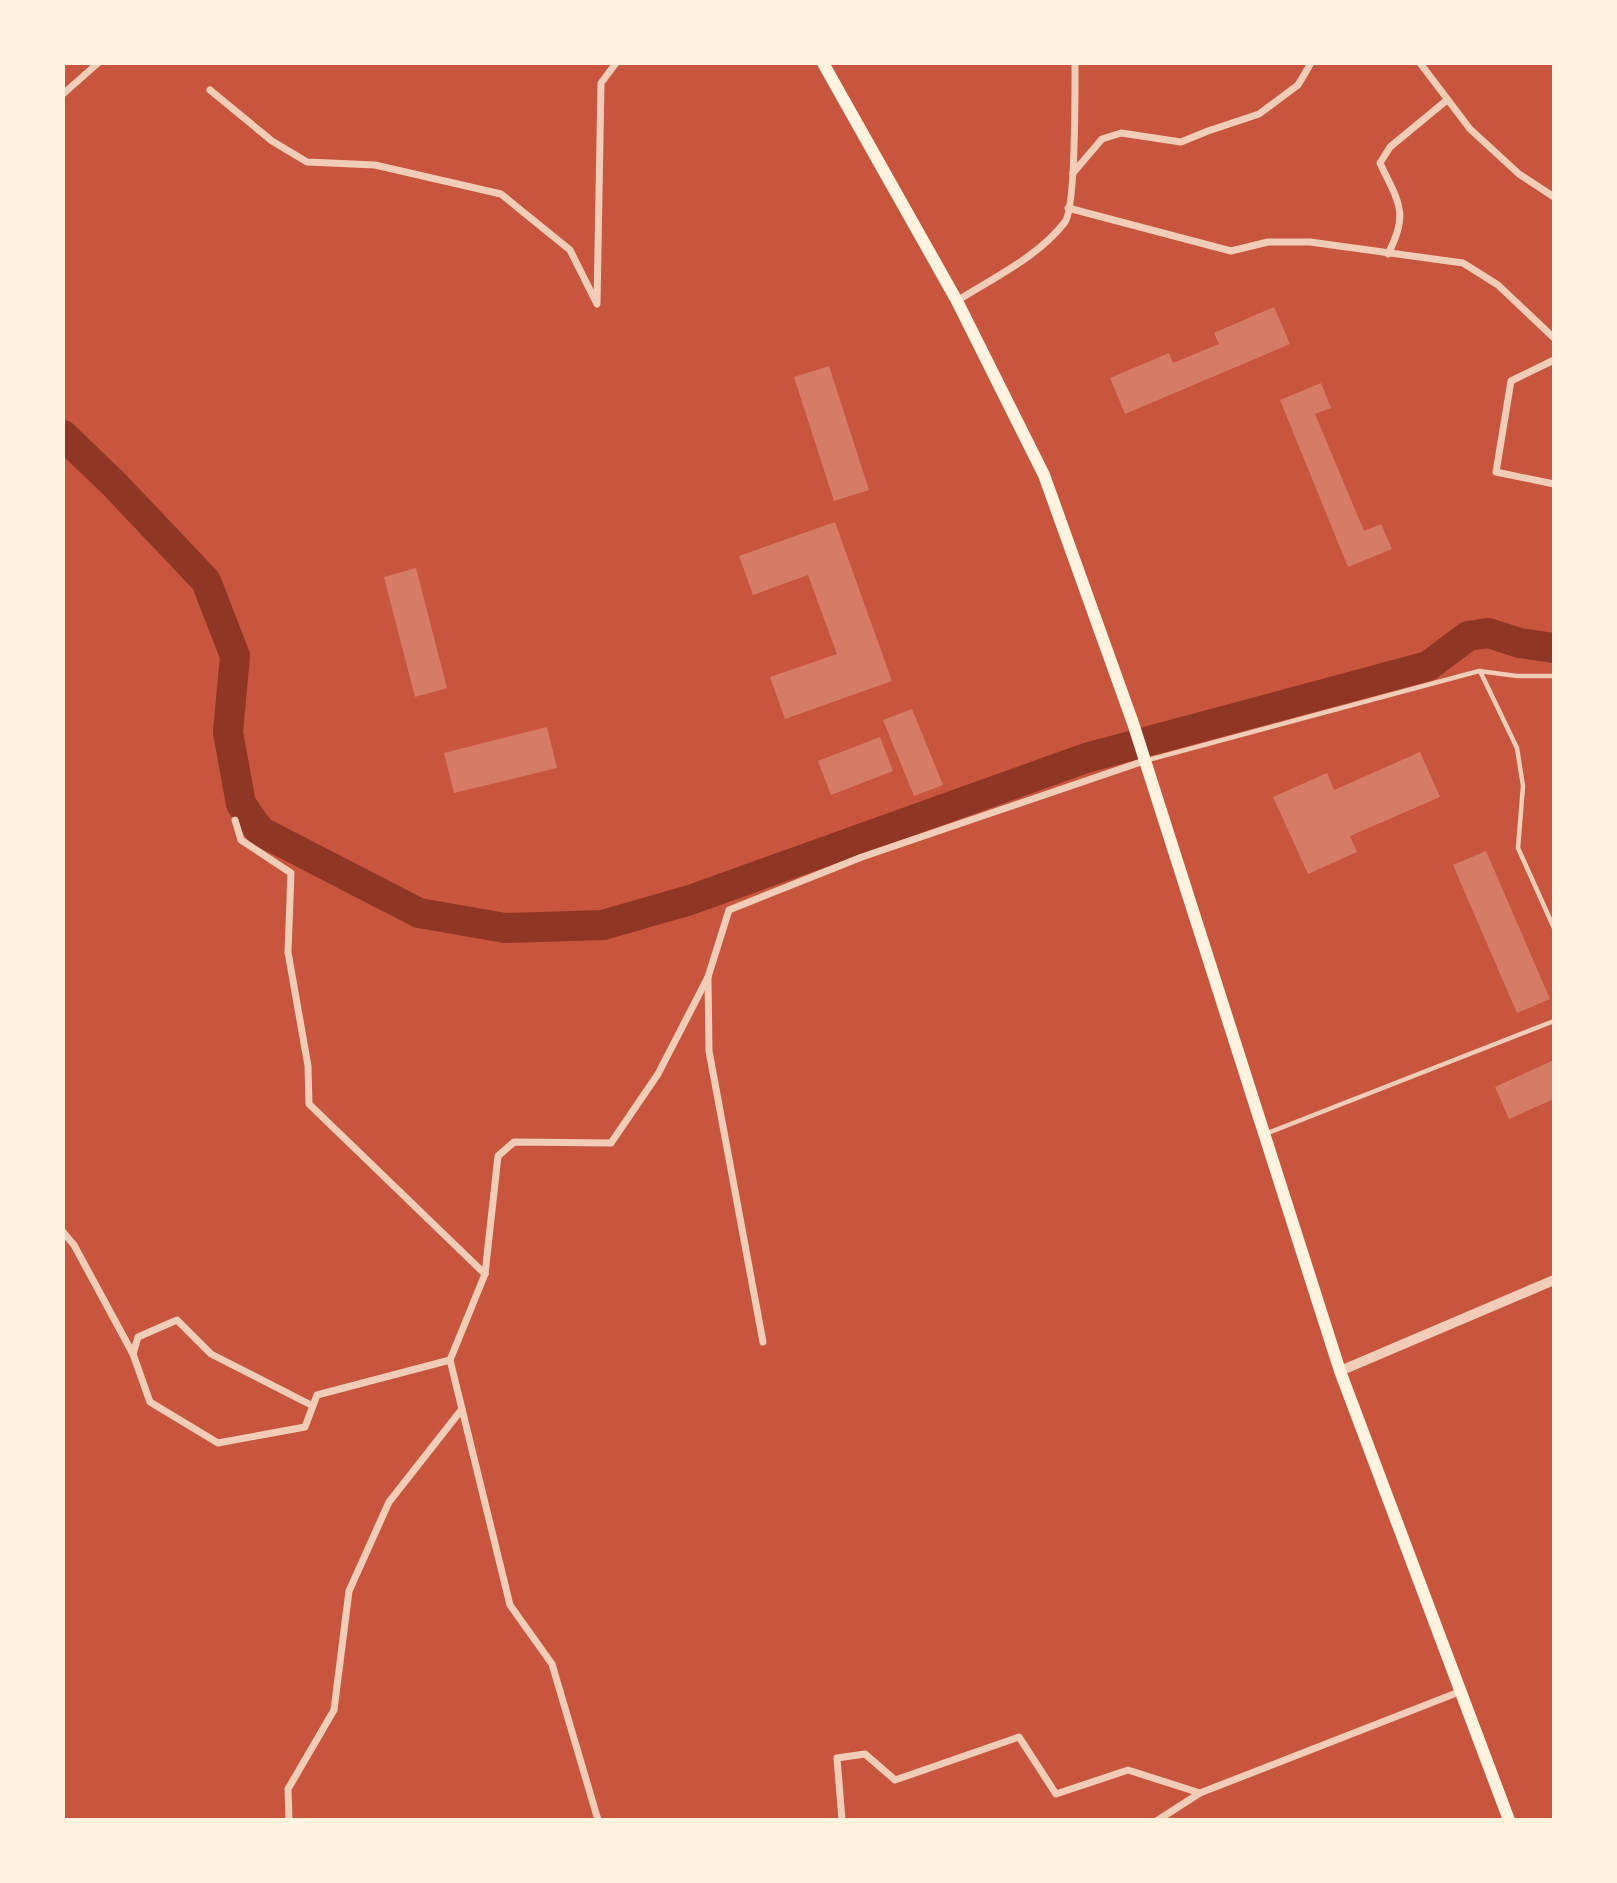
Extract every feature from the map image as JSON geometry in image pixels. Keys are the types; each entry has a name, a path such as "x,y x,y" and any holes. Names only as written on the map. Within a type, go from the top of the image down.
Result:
{"main road":[{"path":"822,63 957,301 1044,475 1133,723 1340,1371 1509,1820"}],"street":[{"path":"63,94 98,63"},
{"path":"210,90 272,141 307,162 375,165 501,194 570,250 597,304 601,83 616,63"},
{"path":"957,301 1038,249 1067,220 1072,175 1075,63"},
{"path":"1072,175 1102,139 1121,133 1181,142 1259,114 1298,85 1311,63"},
{"path":"1420,63 1470,130 1519,174 1554,197"},
{"path":"1388,254 1399,233 1401,208 1380,163 1390,147 1447,100"},
{"path":"1068,208 1231,251 1268,242 1310,243 1464,262 1498,285 1554,338"},
{"path":"1554,360 1511,381 1496,472 1554,484"},
{"path":"598,1820 552,1664 510,1605 450,1360 485,1274 498,1156 514,1142 611,1143 659,1074 708,978 729,910 862,857 1143,760"},
{"path":"235,820 240,840 291,873 288,951 308,1066 309,1104 485,1274"},
{"path":"708,978 709,1051 763,1342"},
{"path":"63,1232 74,1245 133,1354 150,1402 218,1443 305,1427 317,1395 450,1360"},
{"path":"1340,1371 1554,1280"},
{"path":"133,1354 138,1337 177,1320 211,1354 313,1406"},
{"path":"289,1820 288,1789 334,1710 349,1591 389,1502 462,1409"},
{"path":"1158,1820 1200,1793 1459,1692"},
{"path":"842,1820 837,1758 865,1754 895,1780 1019,1737 1056,1794 1128,1770 1200,1793"}],"lane":[{"path":"1479,671 1517,748 1523,786 1518,848 1554,928"},
{"path":"1143,760 1479,671 1554,677"},
{"path":"1264,1135 1554,1021"}],"building":[{"path":"1274,307 1290,344 1125,414 1110,378 1169,353 1173,363 1219,344 1214,333"},
{"path":"829,366 869,490 834,501 794,377"},
{"path":"1321,383 1331,408 1315,414 1364,531 1381,524 1392,549 1348,567 1280,400"},
{"path":"835,522 892,681 785,719 770,677 837,654 808,575 753,595 739,556"},
{"path":"416,568 447,688 415,697 384,577"},
{"path":"912,709 943,785 914,796 883,720"},
{"path":"547,727 557,768 454,793 444,753"},
{"path":"880,737 893,771 831,795 818,761"},
{"path":"1420,752 1440,797 1350,836 1357,852 1308,874 1273,797 1327,773 1334,790"},
{"path":"1486,851 1550,999 1517,1013 1453,865"},
{"path":"1554,1060 1554,1099 1509,1119 1495,1087"}],"waterway":[{"path":"63,435 114,484 206,581 235,656 228,732 241,804 260,831 419,913 505,928 603,925 690,900 1086,758 1428,666 1468,636 1488,633 1520,643 1554,648"}]}
